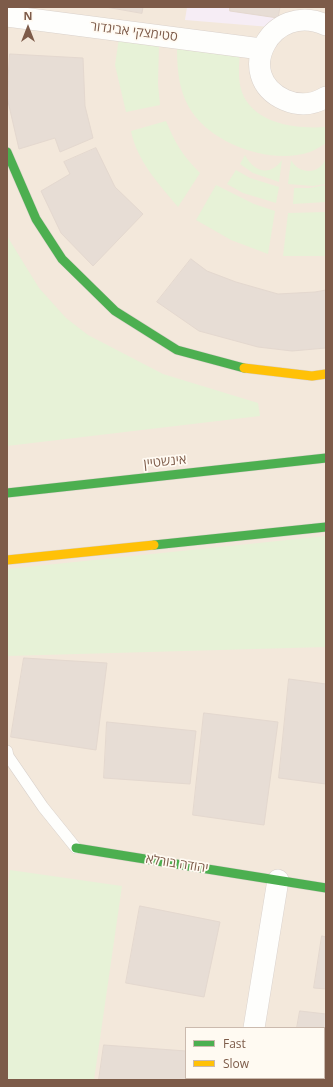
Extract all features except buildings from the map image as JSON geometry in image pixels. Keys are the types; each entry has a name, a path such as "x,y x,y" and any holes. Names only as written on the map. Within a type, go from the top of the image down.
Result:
{"street":[{"name":"סטימצקי אביגדור","path":"7,16 261,49"},
{"path":"326,25 308,19 295,19 284,22 274,29 266,39 261,49 260,63 262,77 269,88 279,97 292,103 305,104 318,102 326,97"},
{"path":"7,152 36,219 62,259 115,311 177,350 240,368 312,376 326,374"},
{"name":"אינשטיין","path":"7,493 326,458"},
{"path":"7,483 69,486"},
{"path":"7,560 326,527"},
{"name":"יהודה בורלא","path":"76,848 326,888"},
{"path":"254,1027 278,880"}],"lane":[{"path":"7,751 8,756 43,807 76,848"}],"shaded area":[{"path":"7,7 326,7 326,1080 7,1080"},
{"path":"187,7 280,7 278,18 270,27 185,20"}],"green space":[{"path":"119,38 159,44 158,84 160,105 126,112 115,65"},
{"path":"177,44 240,51 240,86 244,97 251,106 259,114 280,123 303,127 326,127 326,143 310,152 279,156 262,154 245,149 229,143 214,134 202,124 187,104 179,79"},
{"path":"166,121 180,149 200,173 178,207 156,181 143,162 131,131"},
{"path":"245,155 257,169 262,170 272,169 282,160 279,182 253,173 240,164"},
{"path":"326,158 326,184 313,186 288,184 291,160 299,168 309,171 319,168"},
{"path":"236,170 250,178 279,187 276,203 243,193 227,184"},
{"path":"216,185 254,204 275,211 268,254 231,240 196,220"},
{"path":"326,185 326,202 293,204 294,188 309,188"},
{"path":"326,212 326,256 283,256 288,213"},
{"path":"7,236 39,288 66,318 88,335 163,374 258,403 260,416 7,446"},
{"path":"326,536 326,647 7,656 7,569"},
{"path":"10,870 122,886 94,1080 7,1080 7,891"}],"traffic: fast":[{"path":"7,152 36,219 62,259 115,311 177,350 244,368"},
{"path":"7,493 326,458"},
{"path":"154,545 326,527"},
{"path":"76,848 326,888"}],"traffic: slow":[{"path":"244,368 312,376 326,374"},
{"path":"7,560 154,545"}]}
